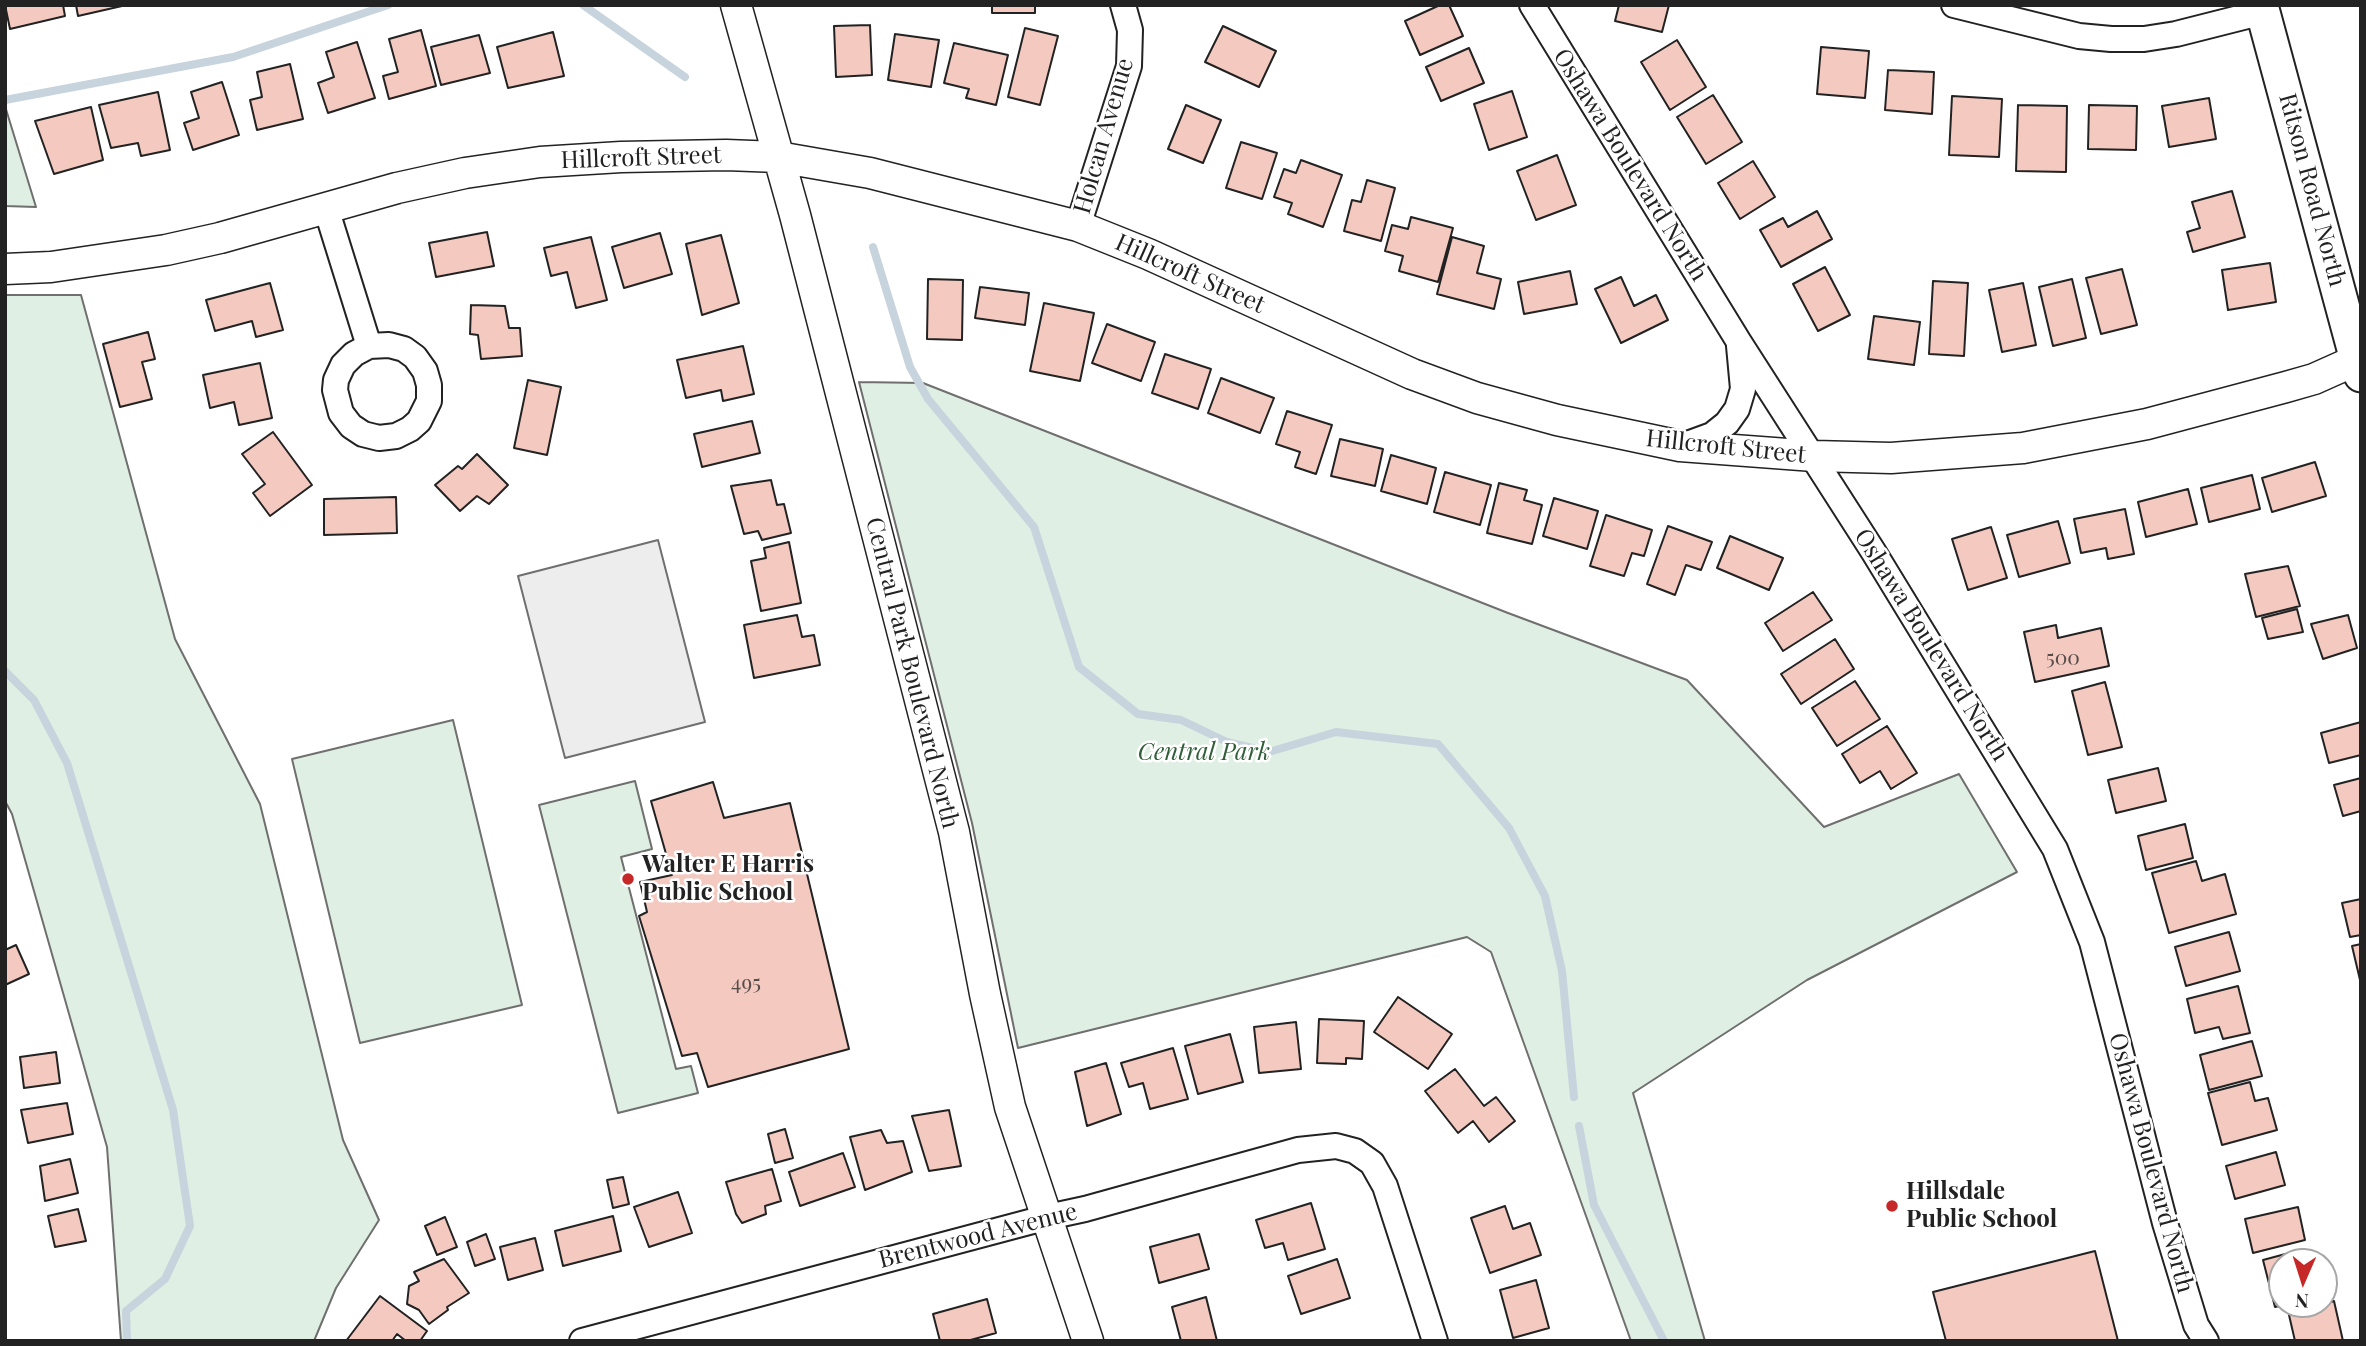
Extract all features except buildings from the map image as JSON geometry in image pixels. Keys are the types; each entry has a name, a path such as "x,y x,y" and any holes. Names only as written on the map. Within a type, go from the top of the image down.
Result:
{"main road":[{"name":"Ritson Road North","path":"2262,8 2348,275 2359,364"}],"street":[{"name":"Central Park Boulevard North","path":"736,5 795,215 954,832 982,981 1010,1107 1088,1341"},
{"name":"Holcan Avenue","path":"1078,226 1129,66 1130,30 1124,5"},
{"name":"Oshawa Boulevard North","path":"1532,5 1739,342 1814,456 2055,849 2092,942 2165,1223 2196,1325 2206,1341"},
{"path":"1954,5 2080,36 2111,39 2144,39 2176,34 2262,8"},
{"name":"Hillcroft Street","path":"5,269 51,267 166,250 220,238 397,188 465,173 540,162 634,156 726,155 778,158 870,173 1078,226 1149,254 1412,374 1477,398 1557,420 1680,446 1814,456 1891,458 2023,448 2090,437 2287,387 2359,364"},
{"path":"326,208 369,346"},
{"path":"1680,446 1712,435 1727,423 1737,409 1742,389 1739,342"},
{"name":"Brentwood Avenue","path":"582,1341 1085,1209 1298,1150 1336,1146 1355,1151 1372,1163 1385,1186 1434,1341"}],"green space":[{"path":"5,106 36,207 5,206"},
{"path":"5,295 81,295 175,639 260,804 343,1140 379,1220 336,1288 314,1341 121,1341 107,1147 12,814 5,801"},
{"name":"Central Park","path":"859,382 923,383 1508,613 1687,680 1824,827 1959,774 2017,872 1807,980 1633,1093 1705,1341 1631,1341 1491,952 1467,937 1018,1048 972,823"},
{"path":"453,720 522,1005 360,1043 292,759"},
{"path":"635,781 652,849 621,857 676,1069 691,1066 698,1093 618,1113 539,805"}],"shaded area":[{"path":"658,540 705,722 565,758 518,576"}],"waterway":[{"path":"5,100 233,57 388,5"},
{"path":"583,5 685,77"},
{"path":"873,247 910,367 928,399 1034,527 1079,667 1138,714 1181,720 1227,742 1269,752 1336,732 1438,744 1509,828 1545,896 1562,971 1574,1097"},
{"path":"5,671 34,700 67,763 173,1110 190,1226 165,1279 126,1311 127,1341"},
{"path":"1579,1126 1594,1205 1664,1341"}],"place":[{"name":"Walter E Harris Public School","path":"628,879"},
{"name":"Hillsdale Public School","path":"1892,1206"}]}
